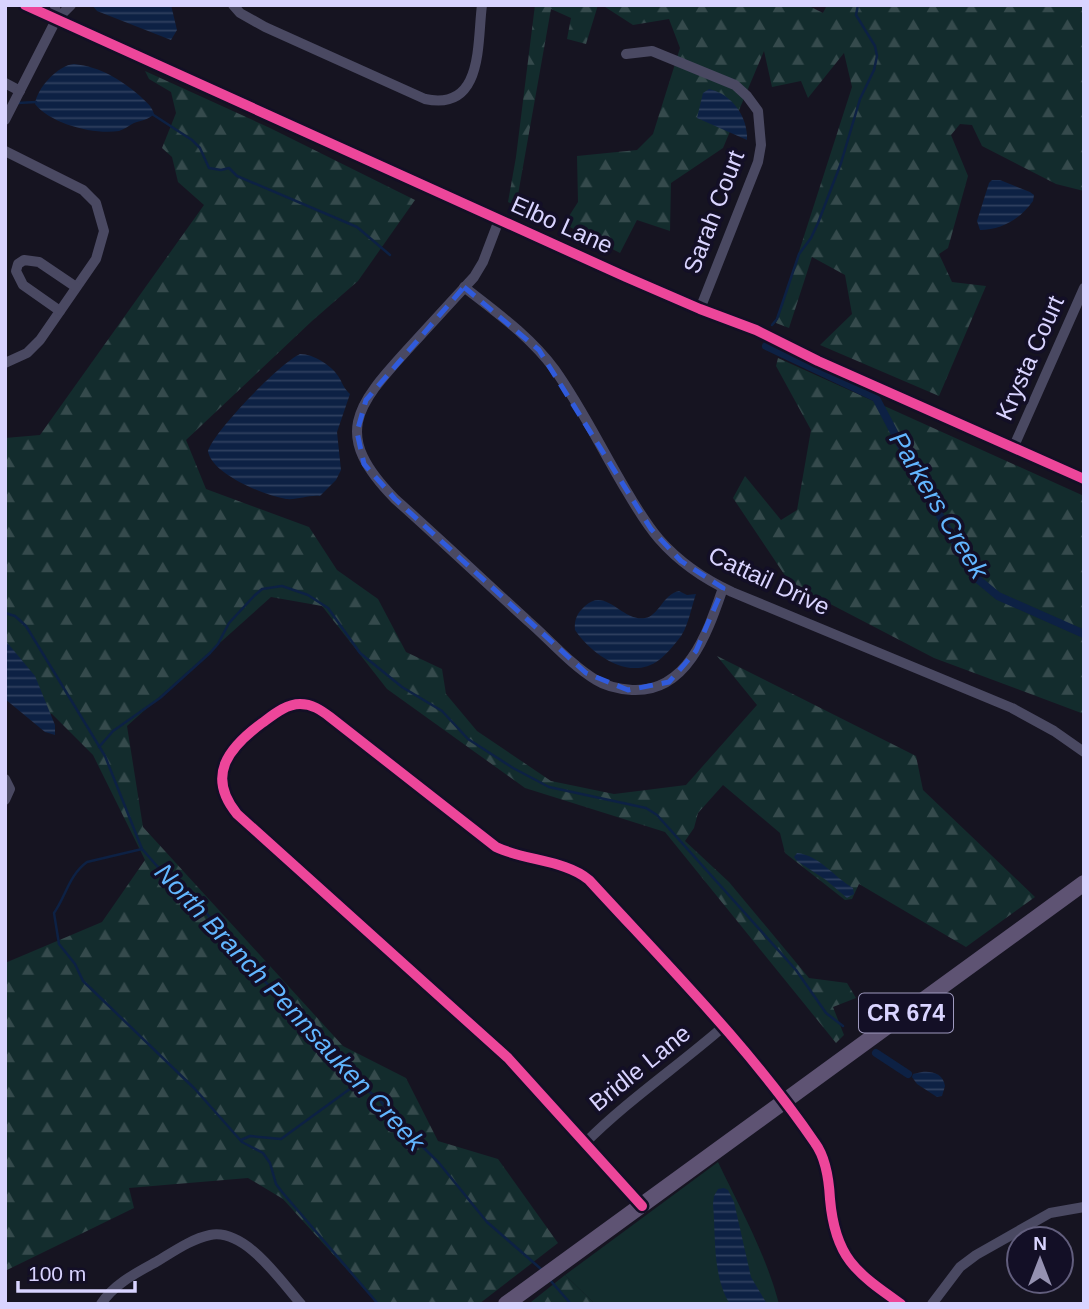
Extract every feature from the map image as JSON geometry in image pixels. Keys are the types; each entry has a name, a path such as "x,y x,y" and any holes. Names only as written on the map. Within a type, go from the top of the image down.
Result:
{"main road":[{"name":"CR 674","path":"506,1304 1084,883"}],"street":[{"name":"Elbo Lane","path":"25,5 499,220 700,309 756,330 818,361 1084,479"},
{"path":"55,5 56,19"},
{"path":"5,120 56,19 71,5"},
{"path":"233,5 240,13 265,27 425,99 442,102 465,89 474,74 482,5"},
{"name":"Sarah Court","path":"626,54 652,51 735,85 758,111 761,145 758,162 700,309"},
{"path":"5,83 20,91"},
{"path":"5,151 75,185 96,203 103,222 103,240 96,259 40,340 27,353 5,363"},
{"path":"499,220 483,261 464,287 380,380 366,400 358,421 358,443 365,464 378,482 576,665 606,685 628,690 649,689 677,675 691,660 701,643 723,588"},
{"path":"60,311 23,285 16,271 18,264 24,260 39,262 76,287"},
{"name":"Cattail Drive","path":"464,287 530,341 547,360 564,383 642,517 660,541 681,561 705,579 723,588 1012,708 1054,730 1084,752"},
{"name":"Krysta Court","path":"1014,446 1084,288"},
{"path":"642,1206 508,1058 245,822 230,805 222,786 224,766 234,747 251,732 286,708 304,704 312,706 330,717 496,847 524,858 581,873 723,1027 785,1102 822,1156 835,1230 844,1253 858,1272 901,1304"},
{"path":"5,779 10,789 5,800"},
{"name":"Bridle Lane","path":"585,1143 623,1106 677,1067 723,1027"},
{"path":"932,1304 960,1267 976,1255 1050,1213 1084,1207"},
{"path":"101,1304 107,1295 122,1283 170,1253 201,1238 221,1234 249,1248 301,1304"}],"highlighted area":[{"path":"464,287 539,350 651,529 681,561 723,588 696,651 669,682 628,690 586,673 395,499 364,464 357,432 366,400"}],"green space":[{"path":"535,5 598,5 586,44 567,39 571,18 551,9 516,206 508,202"},
{"path":"602,5 807,5 823,13 827,5 1084,5 1084,191 1056,184 982,146 972,125 960,124 951,135 968,176 948,248 939,254 952,282 986,286 939,396 820,345 852,314 845,275 812,257 789,328 776,323 852,87 844,53 808,98 801,81 772,87 764,51 723,148 671,183 670,231 637,220 620,253 564,224 578,202 577,156 637,150 653,134 680,48 669,19 633,25"},
{"path":"145,71 270,128 415,200 358,281 186,440 206,489 309,527 337,570 378,599 406,652 442,669 446,694 477,731 551,781 614,794 686,785 757,705 717,656 916,756 923,790 1035,897 966,947 859,884 852,899 845,900 785,853 780,833 723,785 698,813 694,828 685,841 729,882 809,978 847,983 856,998 833,1007 844,1035 836,1043 665,832 525,788 387,689 322,606 271,597 127,726 143,827 343,1046 406,1078 438,1141 498,1159 558,1243 479,1304 378,1304 283,1199 248,1178 129,1188 134,1208 5,1269 5,963 102,922 145,860 93,755 52,714 5,697 5,438 40,435 204,205 178,182 172,157 162,148 176,113 171,92 149,79"},
{"path":"778,358 1084,496 1084,714 934,658 790,583 733,498 745,476 781,520 797,510 811,430 776,366"},
{"path":"718,1162 760,1249 779,1304 595,1304 565,1275"},
{"path":"565,1275 595,1304 528,1304 531,1302"}],"water":[{"path":"92,5 171,5 177,30 171,40 97,11"},
{"path":"74,64 93,68 117,79 144,100 154,114 121,130 109,132 74,127 51,117 35,104 40,91 61,68"},
{"path":"709,89 725,96 737,108 745,123 747,140 697,118 703,93"},
{"path":"992,180 1000,180 1030,192 1034,195 1033,201 1010,222 996,228 980,230 977,221 989,183"},
{"path":"300,354 317,358 328,365 350,394 337,432 341,470 336,480 320,496 286,499 253,489 229,476 211,460 208,451 222,429 249,398 278,370"},
{"path":"679,591 687,595 696,594 687,624 667,653 648,666 624,667 612,663 591,648 575,630 578,614 593,601 607,602 629,615 645,618 654,613 669,596"},
{"path":"5,640 35,676 55,725 55,735 45,732 5,699"},
{"path":"797,853 819,862 853,888 854,894 847,898 797,861 794,857"},
{"path":"922,1072 940,1076 945,1086 942,1096 937,1097 917,1084 913,1074"},
{"path":"724,1188 734,1202 751,1277 767,1304 730,1304 724,1293 718,1268 713,1204 718,1189"}],"waterway":[{"name":"Parkers Creek","path":"772,325 777,319 799,254 818,223 841,163 860,99 874,70 877,56 875,46 856,15 858,5"},
{"path":"18,103 36,102"},
{"path":"152,114 192,140 200,148 209,168 229,168 237,176 357,227 390,255"},
{"name":"Parkers Creek","path":"766,346 876,398 975,577 998,596 1084,634"},
{"path":"99,747 113,731 160,698 210,653 229,623 262,589 282,586 308,595 328,608 360,653 402,687 442,711 468,739 513,768 549,787 646,808 657,815 796,970 826,1013 843,1026"},
{"name":"North Branch Pennsauken Creek","path":"5,613 15,616 26,626 105,756 142,849 204,910 219,929 226,946 273,989 325,1044 347,1075 379,1099 390,1114 439,1163 487,1222 541,1269"},
{"path":"142,849 87,862 81,867 54,913 59,944 75,964 83,981 195,1089 242,1142 263,1153 282,1192 378,1304"},
{"path":"876,1053 908,1074"},
{"path":"241,1140 250,1136 281,1139 358,1083"},
{"name":"North Branch Pennsauken Creek","path":"550,1280 571,1304"}],"cycle path":[{"path":"25,5 626,277 756,330 818,361 1084,479"},
{"path":"642,1206 508,1058 237,814 223,787 225,764 239,742 275,713 295,704 316,708 496,847 569,868 589,880 707,1008 790,1108 822,1155 828,1177 833,1219 843,1249 860,1272 901,1304"}]}
